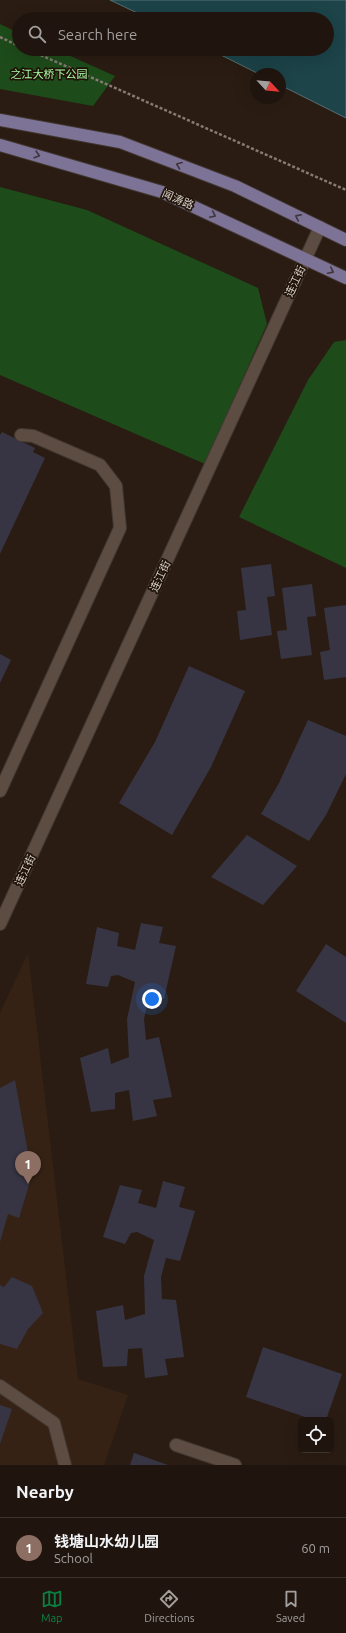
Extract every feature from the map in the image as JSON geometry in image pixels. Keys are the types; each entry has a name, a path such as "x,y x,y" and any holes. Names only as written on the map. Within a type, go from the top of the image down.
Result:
{"main road":[{"path":"0,120 120,142 235,186 346,240"},
{"name":"闻涛路","path":"0,144 162,192 346,278"}],"street":[{"name":"连江街","path":"0,924 320,227"},
{"path":"0,790 120,528 116,486 100,465 33,436 21,435"},
{"path":"0,1386 54,1423 65,1465"},
{"path":"176,1445 235,1465"}],"path":[{"path":"0,38 12,43"},
{"path":"43,56 346,190"}],"shaded area":[{"path":"28,953 78,1379 128,1395 104,1465 0,1465 0,1013"}],"green space":[{"name":"之江大桥下公园","path":"0,24 12,30 12,56 71,56 115,76 93,106 0,89"},
{"path":"0,187 87,210 258,288 267,324 205,464 0,375"},
{"path":"346,340 346,568 239,517 308,380 334,342"}],"water":[{"path":"110,0 346,0 346,118 286,88 286,68 250,68 250,70 223,56 334,56 334,12 135,12"}],"building":[{"path":"2,432 35,448 33,452 45,458 0,554 0,435"},
{"path":"271,564 275,596 267,597 272,635 240,640 237,611 246,610 241,568"},
{"path":"312,584 316,616 307,617 312,655 281,659 277,631 287,630 282,588"},
{"path":"346,605 346,677 324,680 320,652 330,650 324,608"},
{"path":"0,654 11,660 0,683"},
{"path":"189,666 245,691 211,767 172,835 119,803 155,742"},
{"path":"308,720 346,736 346,774 326,815 309,841 261,814 279,783"},
{"path":"247,835 297,866 263,905 211,877"},
{"path":"141,923 163,927 159,943 176,946 164,999 149,997 144,1019 146,1040 159,1037 172,1097 153,1100 157,1116 133,1121 129,1090 115,1093 115,1109 91,1112 80,1058 108,1048 111,1064 129,1057 127,1019 135,982 118,975 111,976 108,987 86,984 97,927 119,933 117,946 135,950"},
{"path":"326,944 346,957 346,1023 296,991"},
{"path":"15,1080 32,1175 19,1218 8,1214 0,1242 0,1088"},
{"path":"163,1181 185,1187 179,1207 195,1211 180,1261 166,1258 161,1277 162,1299 176,1300 184,1357 165,1359 168,1375 145,1378 142,1348 128,1349 127,1366 103,1367 96,1311 123,1305 125,1320 145,1314 144,1276 154,1240 137,1232 131,1233 125,1244 103,1237 120,1185 142,1190 138,1203 156,1208"},
{"path":"12,1277 32,1286 43,1313 28,1329 17,1349 0,1344 0,1285 4,1287"},
{"path":"263,1347 342,1374 327,1417 305,1417 246,1397"},
{"path":"0,1405 12,1409 0,1444"},
{"path":"134,1453 168,1465 130,1465"}],"place":[{"name":"钱塘山水幼儿园","path":"28,1184"}]}
